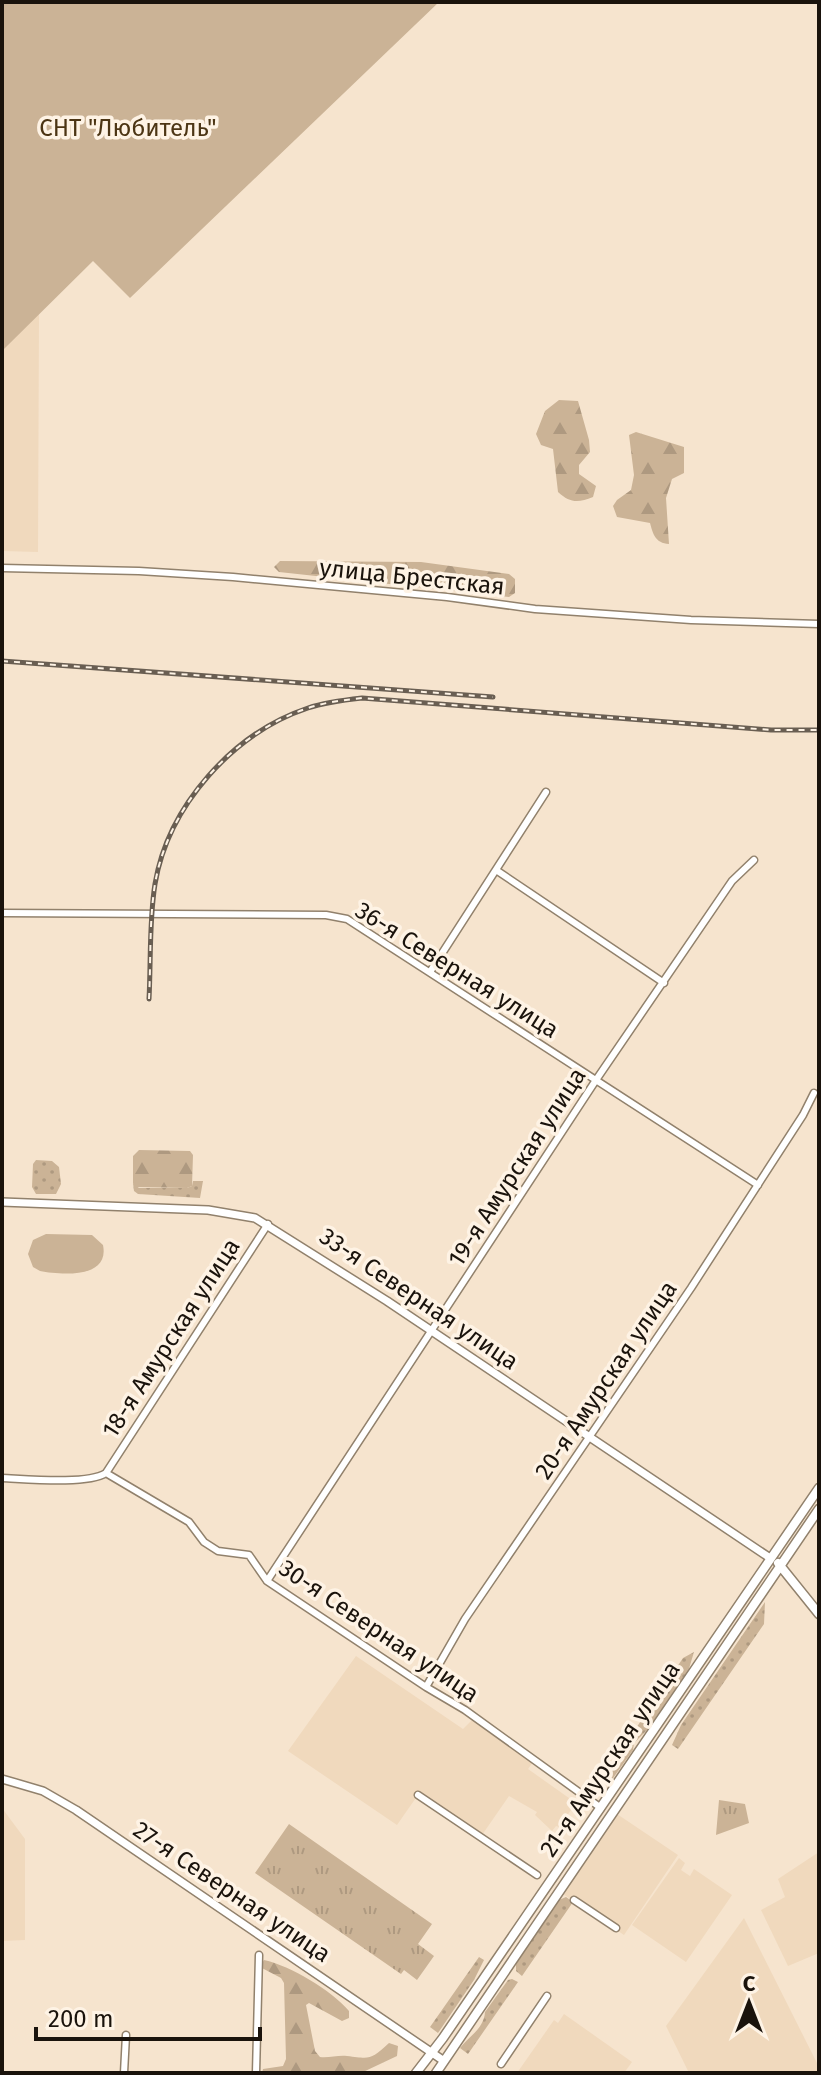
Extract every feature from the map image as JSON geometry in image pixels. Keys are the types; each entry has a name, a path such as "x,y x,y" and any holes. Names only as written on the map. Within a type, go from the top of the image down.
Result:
{"main road":[{"name":"21-я Амурская улица","path":"416,2073 433,2053 819,1488"},
{"name":"21-я Амурская улица","path":"436,2073 819,1509"},
{"path":"770,1558 780,1565 819,1614"}],"street":[{"name":"улица Брестская","path":"2,568 233,577 447,597 535,609 691,620 819,624"},
{"path":"430,972 546,792"},
{"name":"19-я Амурская улица","path":"267,1581 596,1080 732,881 754,860"},
{"path":"496,870 664,983"},
{"name":"36-я Северная улица","path":"2,913 337,916 356,924 758,1185"},
{"name":"20-я Амурская улица","path":"426,1687 465,1619 758,1185 814,1093"},
{"name":"33-я Северная улица","path":"2,1202 208,1210 243,1214 268,1224 770,1558"},
{"name":"18-я Амурская улица","path":"106,1473 268,1224"},
{"path":"2,1478 57,1481 98,1478 106,1473"},
{"name":"30-я Северная улица","path":"106,1473 189,1522 204,1542 218,1551 249,1555 267,1581 467,1711 601,1808"},
{"name":"27-я Северная улица","path":"2,1779 43,1791 76,1810 444,2061"},
{"path":"418,1795 537,1875"},
{"path":"574,1900 616,1928"},
{"path":"256,2073 259,1955"},
{"path":"501,2064 547,1996"},
{"path":"124,2073 126,2035"}],"shaded area":[{"path":"39,313 38,552 2,551 2,351"},
{"path":"356,1656 463,1729 473,1719 533,1762 528,1769 576,1803 559,1827 552,1831 535,1815 537,1812 509,1796 482,1835 420,1792 397,1825 288,1751"},
{"path":"2,1808 25,1839 25,1940 2,1941"},
{"path":"617,1814 678,1855 624,1935 563,1894"},
{"path":"819,1852 819,1953 788,1966 761,1910 785,1897 778,1879"},
{"path":"679,1858 685,1863 681,1870 690,1876 694,1869 732,1895 686,1962 632,1925"},
{"path":"744,1918 819,2067 819,2073 689,2073 666,2026"},
{"path":"564,2014 632,2062 624,2073 517,2073 554,2020 558,2023"}],"green space":[{"name":"СНТ \"Любитель\"","path":"2,2 439,2 130,298 93,261 2,351"},
{"path":"559,400 578,401 589,440 590,452 579,465 579,474 596,486 593,497 583,500 570,500 558,492 553,449 541,445 536,434 545,411"},
{"path":"636,432 684,447 684,473 672,479 666,498 669,544 658,540 650,523 617,517 613,506 631,490 634,475 629,435"},
{"path":"280,561 421,562 509,574 515,579 515,593 509,597 279,572 274,567"},
{"path":"139,1150 190,1151 193,1155 192,1186 135,1187 133,1156"},
{"path":"36,1160 52,1161 59,1167 61,1184 56,1194 36,1194 32,1187"},
{"path":"193,1181 203,1181 200,1198 138,1194 134,1191 133,1183 139,1188 187,1188 192,1186"},
{"path":"46,1234 92,1235 103,1245 103,1256 99,1264 82,1272 40,1271 33,1267 28,1254 33,1240"},
{"path":"765,1602 764,1624 678,1749 672,1745 681,1725"},
{"path":"694,1652 688,1672 648,1729 634,1743 633,1750 611,1781 604,1776 683,1658"},
{"path":"719,1800 745,1804 749,1823 716,1835"},
{"path":"289,1824 432,1924 418,1944 434,1956 417,1980 404,1970 401,1974 255,1873"},
{"path":"566,1897 573,1902 522,1976 516,1971 516,1964 559,1900"},
{"path":"479,1957 484,1960 474,1980 438,2033 430,2027"},
{"path":"264,1960 310,1980 349,2011 349,2018 342,2021 309,2003 306,2005 315,2051 320,2057 370,2057 389,2043 398,2046 397,2056 361,2073 262,2073 263,2069 283,2066 286,2059 284,1983 281,1978 260,1967"},
{"path":"508,1980 518,1982 468,2054 460,2048 479,2028 485,2012"}],"railway":[{"path":"2,661 493,697"},
{"path":"149,999 155,884 162,855 174,827 208,776 230,754 254,735 308,708 362,698 771,730 819,730"}]}
